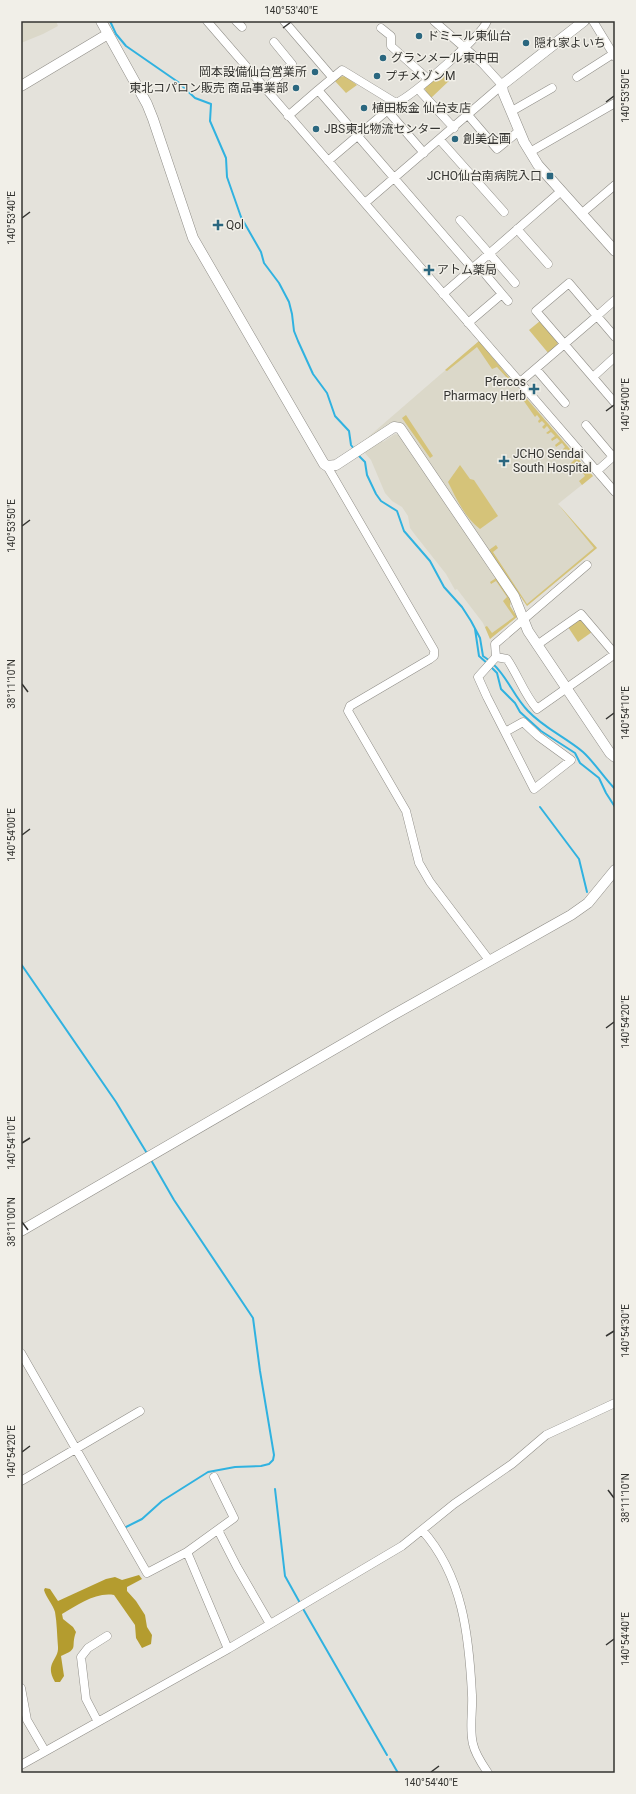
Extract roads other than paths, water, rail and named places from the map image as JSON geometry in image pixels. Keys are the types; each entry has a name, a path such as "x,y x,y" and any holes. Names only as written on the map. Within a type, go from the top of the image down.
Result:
{"street":[{"path":"101,21 147,104 193,238 434,650 434,656 430,659 350,706 348,711 406,811 419,863 430,882 489,960"},
{"path":"207,21 615,492"},
{"path":"284,21 332,77"},
{"path":"434,21 465,47 502,85 530,152 560,192 615,251"},
{"path":"328,161 387,110 418,89 465,47 487,21"},
{"path":"365,203 454,128 502,85 584,21"},
{"path":"577,78 613,50 593,21"},
{"path":"382,28 391,36 391,46 428,79"},
{"path":"21,86 108,34"},
{"path":"265,89 292,64 274,42"},
{"path":"288,116 342,70 396,103"},
{"path":"512,111 552,88"},
{"path":"418,89 454,128"},
{"path":"318,90 472,268"},
{"path":"530,152 615,103"},
{"path":"387,110 424,153"},
{"path":"468,115 497,149 520,131"},
{"path":"440,140 504,212"},
{"path":"581,214 615,185"},
{"path":"442,294 560,192"},
{"path":"460,220 515,283"},
{"path":"517,229 548,264"},
{"path":"486,275 508,301"},
{"path":"615,337 569,283 536,311 615,403"},
{"path":"468,323 502,294"},
{"path":"519,383 615,300"},
{"path":"593,377 615,357"},
{"path":"536,369 565,403"},
{"path":"586,425 614,456 597,471"},
{"path":"327,466 336,465 394,427 400,428 514,596 528,631 537,645 610,753 615,757"},
{"path":"505,732 523,722 538,736 571,760 534,789 505,732 478,677 488,668 495,658 495,644 587,565"},
{"path":"495,658 507,659 528,699 537,709 615,654 581,614 537,645"},
{"path":"21,1231 489,960 571,915 588,903 615,870"},
{"path":"21,1354 147,1573 187,1552 234,1518 214,1477"},
{"path":"21,1765 228,1649 402,1546 454,1504 512,1464 546,1435 615,1403"},
{"path":"21,1481 140,1411"},
{"path":"218,1530 237,1567 270,1624"},
{"path":"422,1530 437,1549 447,1567 462,1605 472,1695 472,1743 488,1773"},
{"path":"187,1552 228,1649"},
{"path":"98,1722 86,1699 81,1657 88,1648 107,1636"},
{"path":"21,1688 28,1720 45,1751"}],"waterway":[{"path":"110,21 116,34 126,46 178,82 195,98 211,104 210,121 226,158 227,177 241,217 261,252 264,263 279,283 289,302 294,331 298,341 313,374 327,393 335,416 349,431 351,445 354,449"},
{"path":"359,456 365,462 367,475 376,494 381,501 397,511 404,531 430,561 444,587 462,607 471,621 480,638 483,656 490,661"},
{"path":"475,629 479,656 488,664"},
{"path":"493,664 502,674 528,711 534,717 583,752 615,789"},
{"path":"491,667 497,673 501,689 515,703 520,712 541,731 575,753 580,763 599,778 615,807"},
{"path":"540,807 579,859 587,892"},
{"path":"21,964 116,1102 148,1155"},
{"path":"124,1528 142,1519 162,1501 208,1472 235,1467 261,1466 269,1464 273,1460 274,1455 253,1318 174,1200 151,1160"},
{"path":"275,1489 285,1576 300,1603"},
{"path":"302,1607 387,1755"},
{"path":"390,1759 398,1773"}],"place":[{"name":"ドミール東仙台","path":"419,36"},
{"name":"隠れ家よいち","path":"526,43"},
{"name":"グランメール東中田","path":"383,58"},
{"name":"岡本設備仙台営業所","path":"315,72"},
{"name":"プチメゾンM","path":"377,76"},
{"name":"東北コパロン販売 商品事業部","path":"296,88"},
{"name":"植田板金 仙台支店","path":"364,108"},
{"name":"JBS東北物流センター","path":"316,129"},
{"name":"創美企画","path":"455,139"},
{"name":"JCHO仙台南病院入口","path":"550,176"},
{"name":"Qol","path":"218,225"},
{"name":"アトム薬局","path":"429,270"},
{"name":"Pfercos Pharmacy Herb","path":"534,389"},
{"name":"JCHO Sendai South Hospital","path":"504,461"}]}
